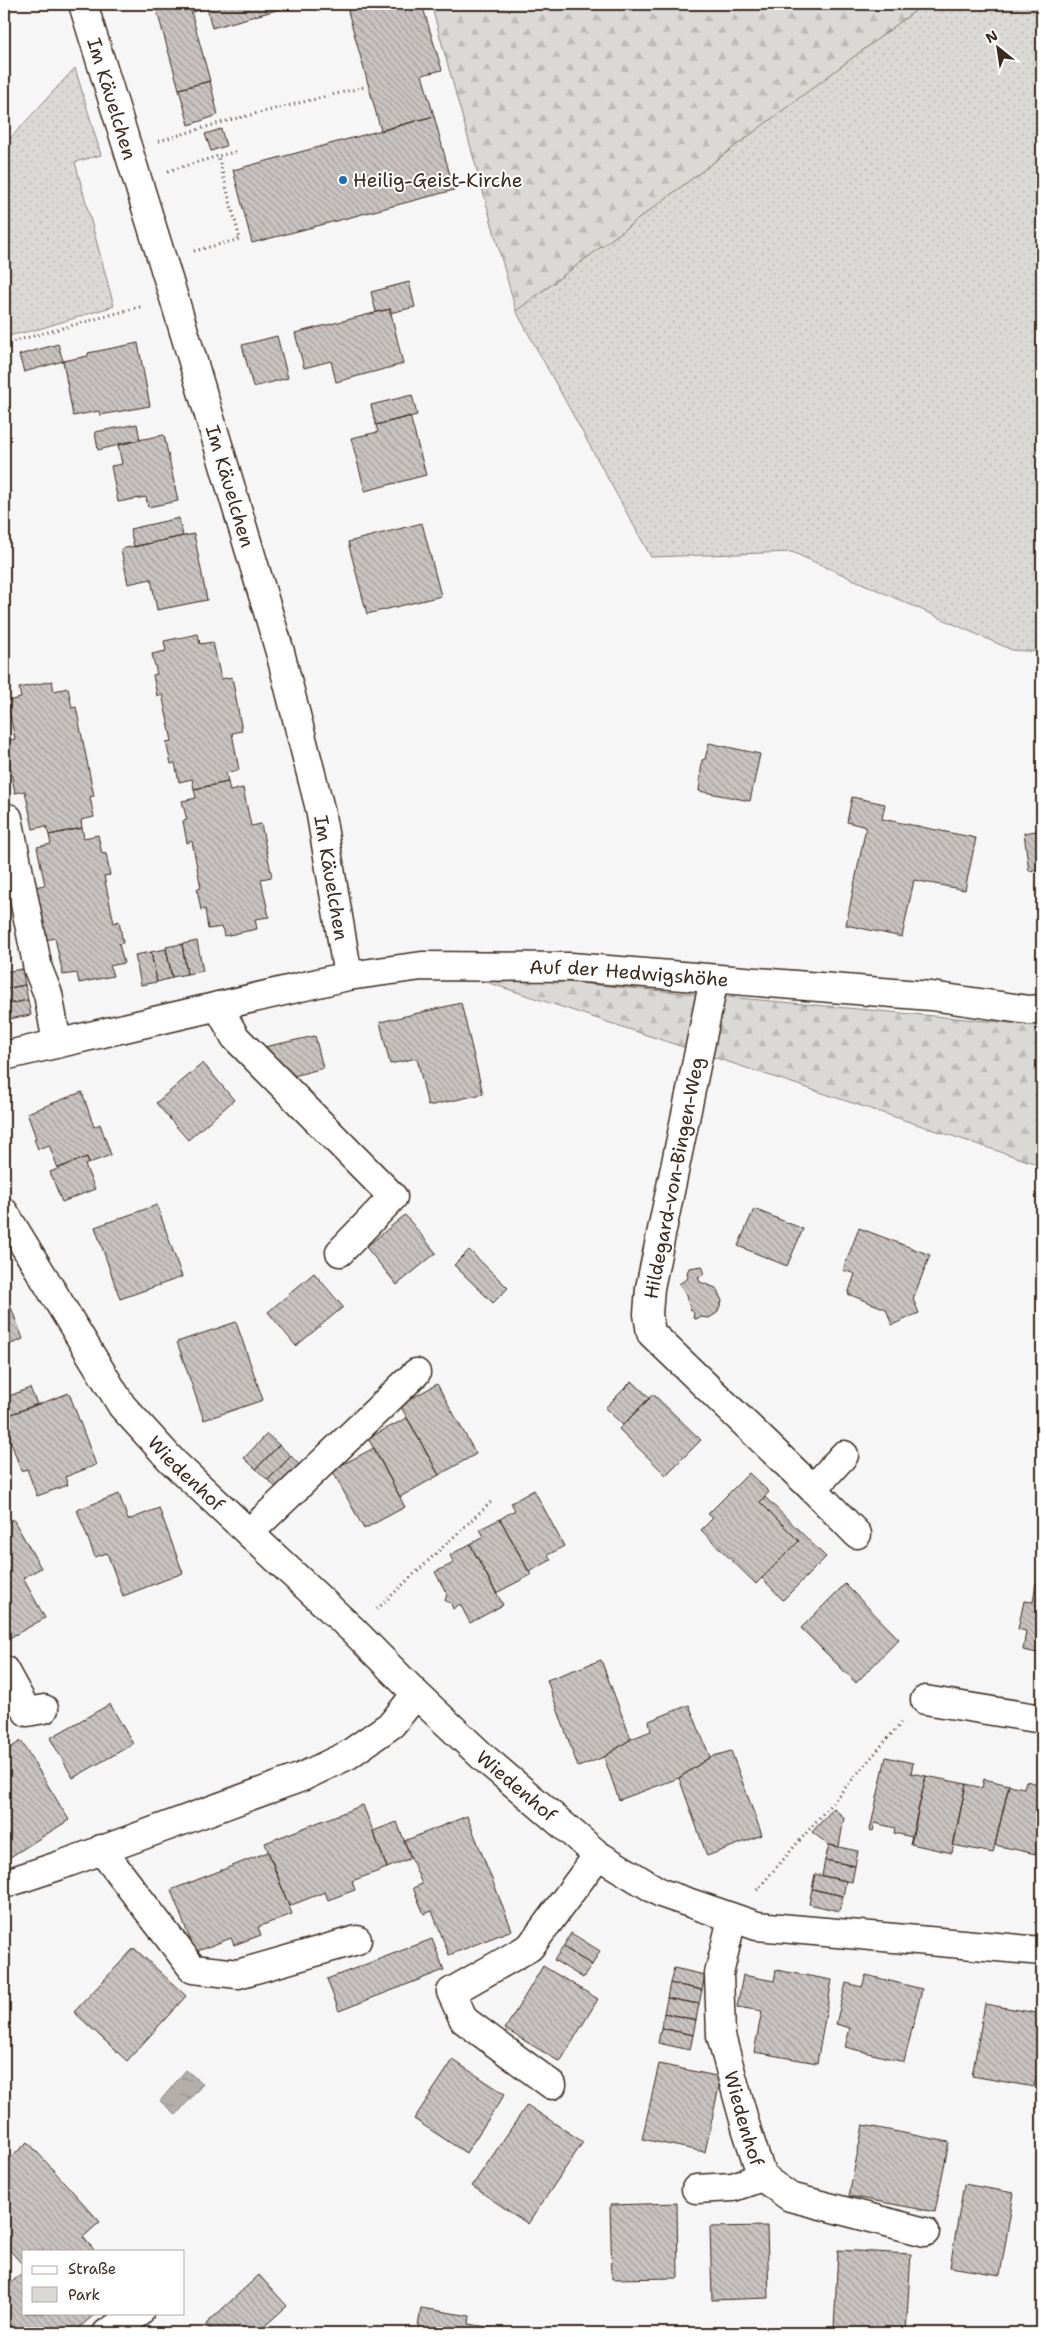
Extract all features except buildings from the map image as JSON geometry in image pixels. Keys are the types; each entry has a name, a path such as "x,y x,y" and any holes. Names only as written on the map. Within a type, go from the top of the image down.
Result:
{"street":[{"name":"Im Käuelchen","path":"83,4 174,298 280,652 316,790 348,976"},
{"path":"8,818 38,969 48,994 57,1043"},
{"name":"Auf der Hedwigshöhe","path":"4,1056 348,976 422,966 561,967 931,996 1029,1010 1042,1010"},
{"name":"Hildegard-von-Bingen-Weg","path":"714,979 650,1288 648,1314 651,1333 857,1534"},
{"path":"218,1006 235,1037 394,1197 340,1252"},
{"name":"Wiedenhof","path":"4,1212 122,1406 172,1462 354,1631 416,1694 484,1757 598,1855 661,1893 757,1926 1042,1951"},
{"path":"249,1533 416,1372"},
{"path":"813,1489 844,1455"},
{"path":"4,1670 27,1712 44,1709"},
{"path":"4,1884 302,1777 348,1755 392,1724 416,1694"},
{"path":"925,1700 1042,1719"},
{"path":"101,1849 193,1969 238,1974 358,1940"},
{"path":"552,2085 464,2020 451,1992 530,1947 598,1855"},
{"name":"Wiedenhof","path":"732,1918 719,1974 722,2036 747,2130 762,2177 790,2197 925,2232"},
{"path":"696,2189 733,2187 762,2177"},
{"path":"107,2333 137,2314"}],"path":[{"path":"187,133 364,86"},
{"path":"194,163 238,150"},
{"path":"203,249 240,238 218,156"},
{"path":"4,344 174,298"},
{"path":"354,1631 493,1500"},
{"path":"732,1918 913,1709 925,1700"}],"green space":[{"path":"431,4 924,4 516,311"},
{"path":"924,4 1042,4 1042,652 1012,650 792,552 651,557 516,311"},
{"path":"75,68 101,155 75,162 114,306 39,329 4,337 4,145"},
{"path":"456,972 1042,1026 1042,1143 1040,1165"}],"water":[{"path":"186,2070 203,2084 176,2115 160,2101"}],"place":[{"name":"Heilig-Geist-Kirche","path":"343,180"}]}
